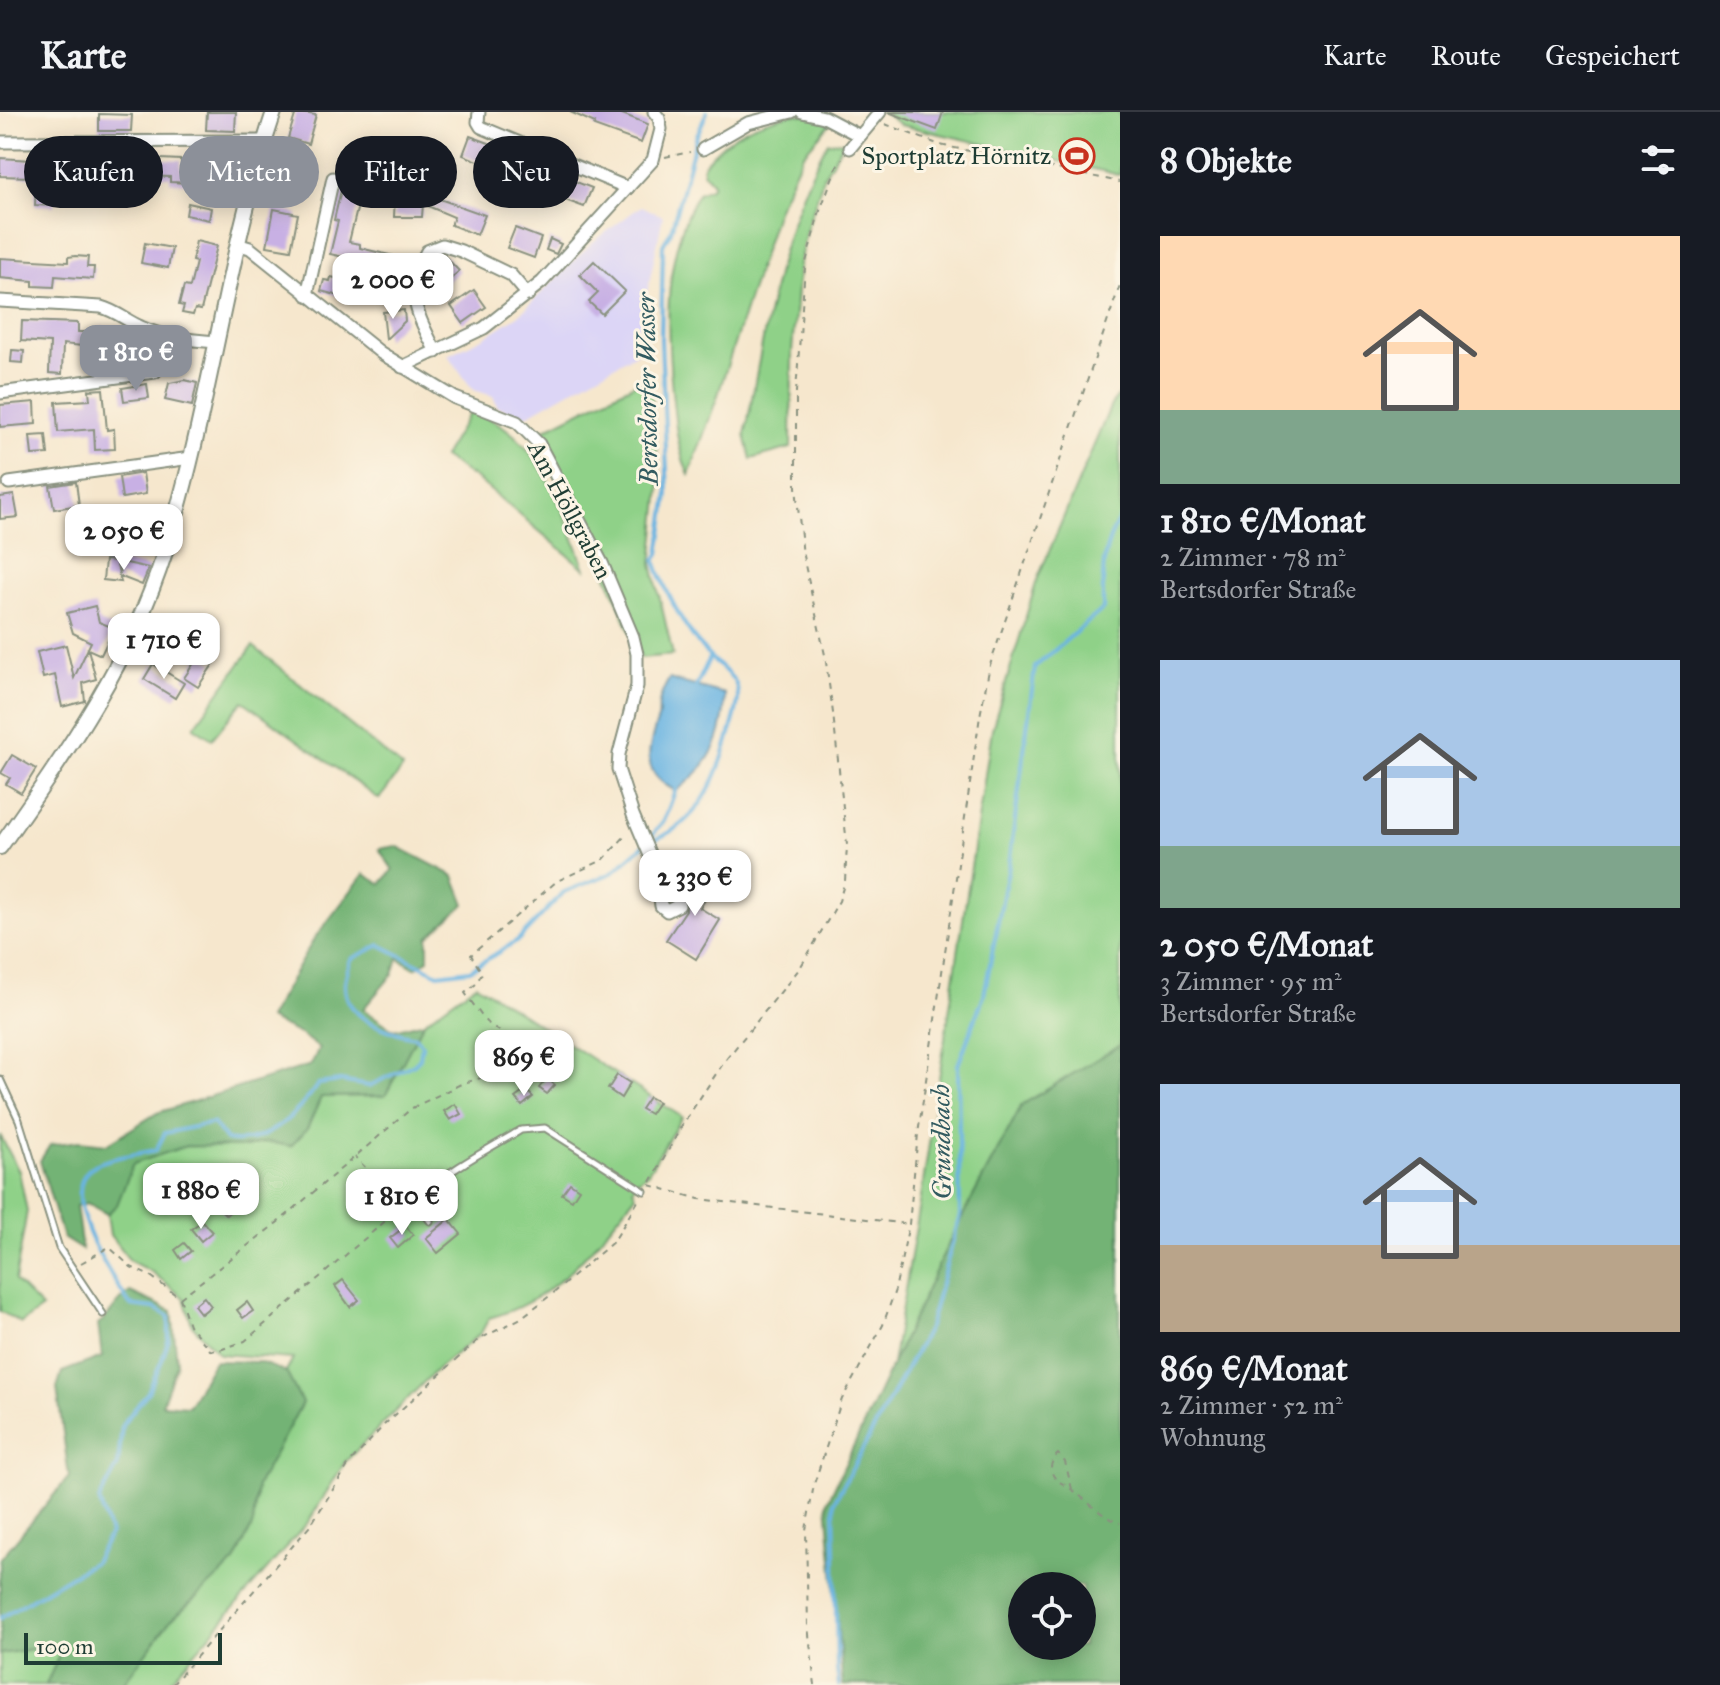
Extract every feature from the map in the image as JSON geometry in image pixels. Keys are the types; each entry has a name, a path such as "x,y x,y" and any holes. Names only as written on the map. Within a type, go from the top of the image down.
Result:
{"main road":[{"path":"267,136 269,116"},
{"path":"0,847 65,755 112,677 165,553 191,458 249,208"}],"street":[{"path":"479,112 481,127 628,188"},
{"path":"402,367 484,328 528,295 653,160 661,129 654,112"},
{"path":"703,149 748,123 792,112"},
{"path":"802,112 824,117 858,135"},
{"path":"850,148 877,116"},
{"path":"0,142 179,141"},
{"path":"307,295 333,178"},
{"name":"Am Höllgraben","path":"240,245 250,248 307,295 424,382 477,408 517,422 539,444 608,578 633,637 637,654 637,686 618,769 657,872"},
{"path":"436,352 420,318 413,287 414,276 427,251 442,245 461,251 511,275 528,295"},
{"path":"0,301 101,307 114,311 139,327 176,338 217,342"},
{"path":"0,393 155,372 176,338"},
{"path":"9,483 191,458"}],"lane":[{"path":"0,1079 19,1120 59,1248 103,1314"},
{"path":"430,1221 421,1207 426,1191 454,1170 531,1127 545,1128 644,1191"}],"path":[{"path":"877,116 940,145 1120,182"},
{"path":"172,1685 310,1526 349,1464 385,1424 478,1340 521,1318 614,1241 682,1125 724,1062 800,968 839,901 845,881 847,845 825,655 807,579 796,487 796,392 802,292 809,243 836,168 850,148"},
{"path":"815,1685 808,1626 806,1530 814,1484 842,1399 883,1325 895,1290 909,1224 918,1134 990,665 1120,285"},
{"path":"180,1298 282,1219 353,1155 412,1108 461,1084 523,1065 527,1060 523,1047 486,1022 465,993 476,984 482,973 471,955 557,881 603,860 626,836 633,815"},
{"path":"73,1267 109,1247 131,1267 152,1277 180,1298 189,1325 210,1350 217,1351 245,1341 403,1206 353,1155"},
{"path":"649,1184 699,1199 909,1224"},
{"path":"1072,1489 1065,1462 1058,1454 1052,1460 1051,1467 1055,1479 1072,1489 1094,1510 1120,1523"}],"shaded area":[{"path":"641,206 663,216 646,298 644,349 524,417 497,406 493,396 473,390 448,355 518,316 593,242"}],"green space":[{"name":"Sportplatz Hörnitz","path":"887,112 1120,112 1120,175 901,125"},
{"path":"793,114 808,115 830,124 803,154 777,210 689,475 677,434 669,340 670,290 678,241 698,193 711,188 713,183 703,172 703,165 743,130"},
{"path":"844,141 824,176 806,231 799,265 792,352 791,448 751,459 745,435 766,322 784,248 810,176 828,142"},
{"path":"650,376 660,488 652,564 673,655 641,658 580,515 537,433"},
{"path":"1120,394 1120,1045 1022,1105 953,1234 892,1364 919,1210 992,729 1037,580 1111,405"},
{"path":"470,412 493,420 513,434 530,453 557,498 585,569 478,480 443,457"},
{"path":"253,646 403,768 379,799 243,701 212,739 194,727"},
{"path":"396,846 454,876 465,904 428,937 428,960 415,968 398,958 393,974 363,1009 394,1030 424,1022 385,1096 321,1097 307,1129 291,1146 267,1142 246,1147 186,1146 133,1164 117,1205 107,1214 87,1203 76,1206 82,1250 63,1238 40,1161 50,1145 79,1141 107,1144 157,1113 311,1065 319,1048 300,1034 268,1019 314,939 364,874 381,884 393,870 379,849"},
{"path":"476,984 682,1117 647,1174 637,1181 633,1188 636,1195 589,1252 555,1285 514,1309 489,1318 481,1333 438,1368 345,1462 309,1521 167,1685 122,1685 170,1621 235,1562 253,1524 257,1486 302,1403 286,1372 293,1359 219,1354 192,1325 184,1298 152,1272 130,1261 110,1235 107,1214 117,1204 133,1164 186,1146 246,1147 267,1142 291,1146 307,1129 321,1097 385,1096 424,1022"},
{"path":"1120,1045 1120,1685 843,1685 827,1503 953,1234 1022,1105"},
{"path":"0,1135 19,1171 27,1211 15,1281 42,1308 21,1323 0,1311"},
{"path":"130,1292 172,1311 177,1363 162,1404 188,1406 214,1361 259,1362 286,1372 302,1403 257,1486 253,1524 235,1562 170,1621 122,1685 46,1685 64,1644 0,1654 0,1559 69,1477 57,1388 62,1372 102,1357 98,1324"},
{"path":"65,1644 46,1685 0,1685 0,1654"}],"water":[{"path":"669,679 725,694 722,724 713,750 698,771 676,791 652,770 649,753 659,703"}],"building":[{"path":"207,112 236,112 235,131 206,130"},
{"path":"296,112 316,115 310,136 289,136"},
{"path":"570,112 617,112 648,124 641,143 594,126 595,123"},
{"path":"888,112 943,112 937,130"},
{"path":"99,114 132,115 131,131 99,131"},
{"path":"470,136 473,137 473,159 463,155"},
{"path":"0,158 24,160 24,177 0,176"},
{"path":"163,159 179,160 179,182 170,182 170,177 163,177"},
{"path":"579,183 592,188 584,207 579,205"},
{"path":"457,205 485,215 477,235 451,225 454,217 433,208 457,208"},
{"path":"187,208 211,208 209,220 186,215"},
{"path":"337,208 357,208 349,242 360,244 360,248 398,257 391,285 371,280 375,264 330,254 338,221 334,220"},
{"path":"394,208 423,208 422,217 394,217"},
{"path":"274,209 298,214 291,250 267,246"},
{"path":"515,228 541,238 534,258 507,248"},
{"path":"550,239 561,244 556,254 546,250"},
{"path":"196,241 217,246 201,310 195,309 193,315 182,313 184,306 179,305 184,286 190,287 196,262 192,261"},
{"path":"145,243 172,248 168,268 141,263"},
{"path":"445,256 459,271 438,291 425,277"},
{"path":"68,257 88,257 87,267 94,267 93,279 55,276 54,287 33,286 33,281 0,278 0,258 68,262"},
{"path":"594,261 625,291 602,314 589,302 598,293 580,275"},
{"path":"331,277 356,283 351,299 321,291 324,280 330,281"},
{"path":"474,290 486,307 463,323 451,306"},
{"path":"404,310 405,321 386,339 383,312"},
{"path":"22,321 78,323 78,332 99,332 101,326 121,332 117,347 63,344 62,374 49,373 50,343 21,341"},
{"path":"12,350 24,351 23,363 11,362"},
{"path":"185,380 197,383 192,406 165,400 169,383"},
{"path":"147,384 149,398 124,401 122,388"},
{"path":"103,389 107,430 114,429 115,449 95,450 94,429 58,432 56,402 90,400 89,390"},
{"path":"35,402 36,424 0,427 0,405"},
{"path":"46,435 48,454 32,455 30,436"},
{"path":"143,473 146,494 122,498 119,477"},
{"path":"76,482 79,505 54,509 50,486"},
{"path":"14,495 18,517 0,519 0,497"},
{"path":"134,517 162,524 156,547 137,542 138,536 129,534"},
{"path":"107,518 109,530 99,532 73,525"},
{"path":"105,560 116,561 119,574 122,562 149,568 142,585 119,576 121,582 103,580"},
{"path":"95,606 99,622 114,628 101,655 88,649 96,679 83,683 85,701 62,707 55,675 43,678 37,652 66,645 74,678 91,642 73,633 67,613"},
{"path":"175,628 185,633 175,650 166,645"},
{"path":"200,654 214,663 198,687 184,678"},
{"path":"153,664 184,683 175,698 144,679"},
{"path":"12,755 36,769 21,793 6,784 10,778 1,773"},
{"path":"700,869 717,880 700,908 720,920 696,959 666,940 686,910 685,894"},
{"path":"617,1075 630,1083 621,1098 608,1089"},
{"path":"547,1078 555,1085 547,1094 539,1088"},
{"path":"526,1090 533,1097 522,1106 515,1098"},
{"path":"649,1097 658,1102 650,1114 641,1109"},
{"path":"455,1104 461,1114 450,1120 444,1111"},
{"path":"570,1183 579,1189 572,1200 562,1194"},
{"path":"245,1184 251,1191 241,1201 234,1193"},
{"path":"230,1198 236,1206 226,1215 219,1208"},
{"path":"449,1219 461,1234 438,1253 426,1238"},
{"path":"202,1221 212,1232 201,1241 191,1229"},
{"path":"406,1226 413,1235 398,1248 390,1238"},
{"path":"184,1243 191,1251 181,1259 175,1250"},
{"path":"343,1280 359,1300 350,1307 335,1286"},
{"path":"204,1297 211,1306 201,1314 194,1305"},
{"path":"247,1302 253,1311 243,1318 237,1310"}],"waterway":[{"name":"Bertsdorfer Wasser","path":"648,842 681,824 704,798 720,766 738,700 735,682 692,635 671,599 655,561 659,554 668,494 661,340 663,245 671,231 697,135 707,112"},
{"name":"Grundbach","path":"839,1685 834,1502 929,1327 960,1215 958,1065 984,995 1009,865 1035,667 1103,609 1106,552 1120,518"},
{"name":"Bertsdorfer Wasser","path":"694,691 710,657"},
{"name":"Bertsdorfer Wasser","path":"0,1618 94,1562 110,1534 99,1500 118,1465 122,1425 148,1392 169,1339 169,1316 154,1308 130,1305 100,1256 83,1213 80,1194 83,1177 101,1162 156,1150 165,1133 213,1123 226,1140 254,1139 291,1117 318,1084 340,1081 369,1086 414,1064 420,1058 422,1045 415,1037 370,1022 352,1006 345,984 351,959 380,945 438,974 470,970 518,940 564,892 612,873 647,842 664,821 677,786"}],"place":[{"name":"Sportplatz Hörnitz","path":"1077,156"}]}
